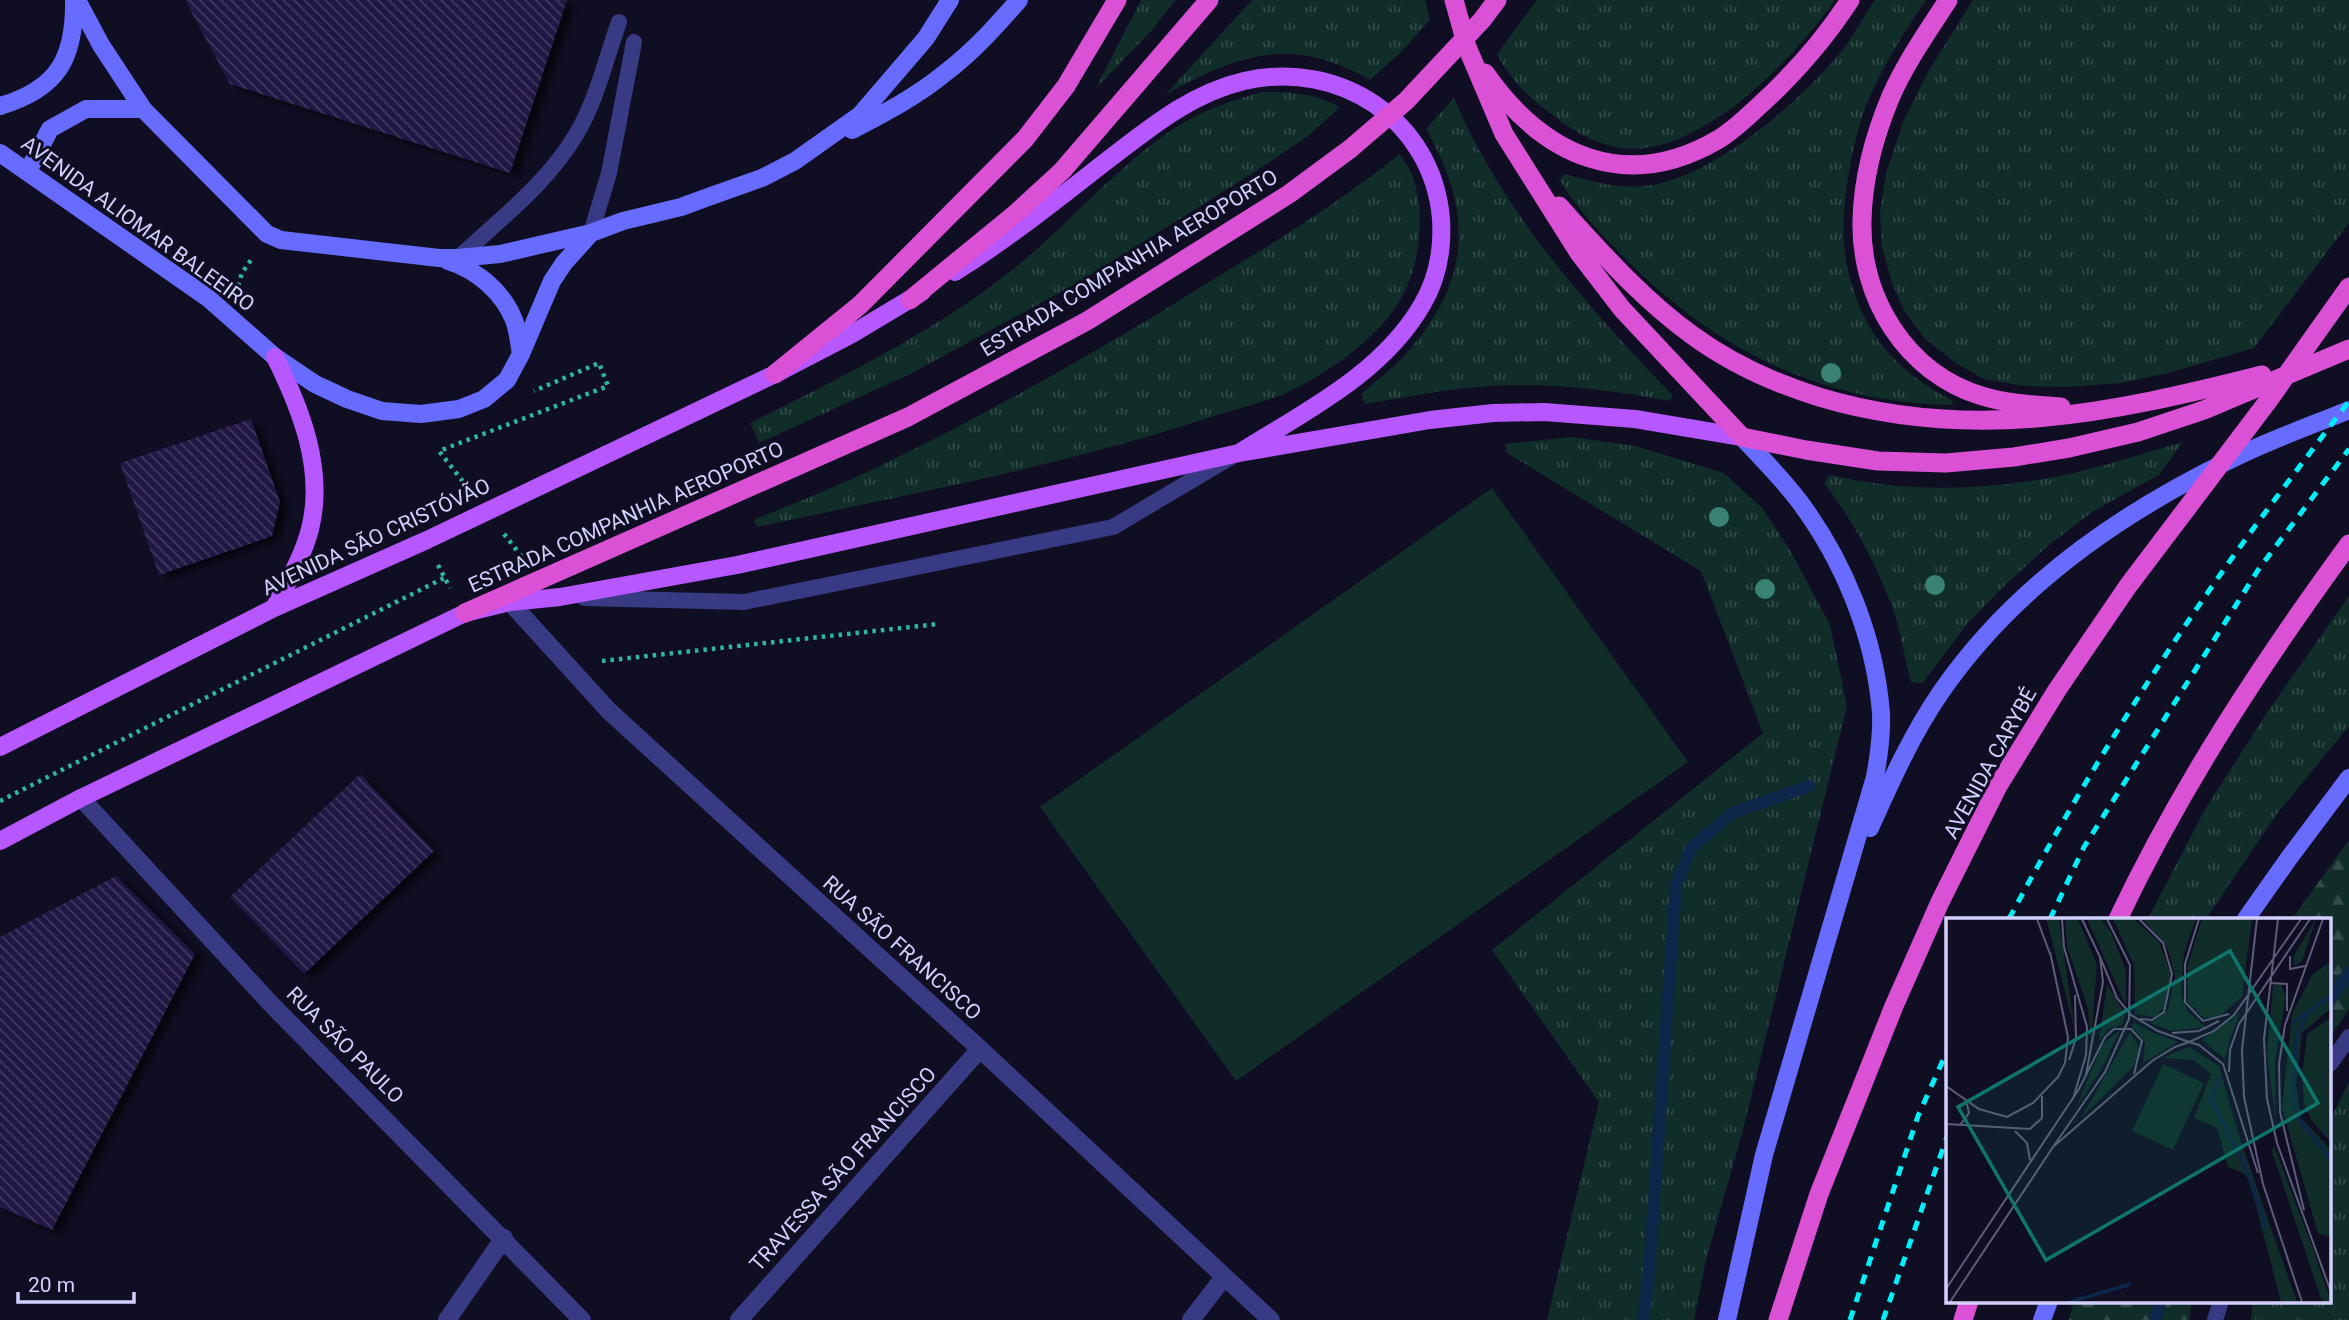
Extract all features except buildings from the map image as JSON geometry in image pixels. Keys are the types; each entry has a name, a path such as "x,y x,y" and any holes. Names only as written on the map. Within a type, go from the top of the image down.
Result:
{"highway":[{"path":"775,374 860,305 1025,139 1066,86 1117,0"},
{"path":"910,300 1016,214 1062,171 1209,0"},
{"path":"1454,0 1467,47 1486,94 1522,166 1579,253 1622,309 1742,437 1878,461 1946,463 2014,457 2138,432 2204,410 2340,354"},
{"name":"ESTRADA COMPANHIA AEROPORTO","path":"465,613 908,417 1087,321 1289,194 1350,149 1406,100 1450,55 1497,0"},
{"path":"1467,47 1498,91 1526,122 1558,145 1588,158 1620,165 1666,162 1694,153 1721,138 1746,118 1805,62 1850,0"},
{"path":"1948,0 1905,66 1879,130 1870,164 1862,221 1864,248 1877,300 1890,326 1910,351 1928,369 1950,382 1979,395 2008,403 2102,410"},
{"path":"1522,166 1613,265 1652,303 1702,342 1763,377 1844,404 1890,415 1984,422 2102,410 2172,398 2340,354"},
{"name":"AVENIDA CARYBÉ","path":"1778,1320 1819,1194 1894,1006 1940,902 1998,786 2057,690 2128,586 2268,401 2349,287"},
{"path":"2119,918 2189,782 2232,713 2349,544"},
{"path":"1963,1320 1969,1302"}],"main road":[{"path":"0,106 32,91 52,77 65,62 75,26 75,0"},
{"path":"75,0 143,109 256,225 281,240"},
{"name":"AVENIDA ALIOMAR BALEEIRO","path":"281,240 439,258 500,254 591,233 623,221 711,197 762,178 795,161 860,115 926,38 950,0"},
{"path":"795,161 899,106 946,73 989,34 1019,0"},
{"name":"AVENIDA SÃO CRISTÓVÃO","path":"0,747 274,608 427,540 775,374 852,334 996,247 1174,111 1214,89 1275,75 1307,77 1343,87 1377,106 1399,123 1425,158 1435,183 1440,208 1440,260 1433,284 1422,306 1405,330 1379,357 1352,381 1239,453"},
{"path":"28,171 50,129 86,109 143,109"},
{"name":"AVENIDA ALIOMAR BALEEIRO","path":"0,153 208,298 275,357 316,384 346,399 382,411 421,414 459,410 484,399 507,380 552,281 591,233"},
{"path":"439,258 459,264 494,289 514,321 521,354"},
{"path":"274,608 297,564 310,528 314,489 309,443 296,400 275,357"},
{"path":"1841,892 1892,779 1935,702 1979,644 2033,589 2087,545 2138,510 2232,458 2349,410"},
{"path":"0,841 81,798 465,613 510,602 560,597 737,565 1239,453 1430,420 1493,413 1545,412 1635,419 1742,437 1797,499 1819,530 1843,575 1861,618 1873,663 1881,712 1875,776 1764,1155 1727,1320"},
{"path":"2247,918 2349,778"},
{"path":"2042,1320 2049,1302"}],"street":[{"name":"RUA SÃO FRANCISCO","path":"510,602 609,711 980,1049 1271,1320"},
{"name":"RUA SÃO PAULO","path":"81,798 271,1004 582,1320"},
{"name":"TRAVESSA SÃO FRANCISCO","path":"739,1320 980,1049"},
{"path":"447,1320 504,1238"},
{"path":"1191,1320 1224,1277"}],"lane":[{"path":"458,258 542,181 577,134 588,111 619,22"},
{"path":"591,233 609,173 634,42"},
{"path":"560,597 744,602 1113,527 1239,453"},
{"path":"2332,1061 2349,1037"},
{"path":"2215,1320 2221,1302"}],"path":[{"path":"248,332 241,312 238,284 248,262 257,253 281,240"},
{"path":"427,540 444,578 465,613"},
{"path":"0,801 444,578"}],"green space":[{"path":"1141,0 1176,0 1151,31 1096,88"},
{"path":"1252,0 1425,0 1430,20 1400,53 1370,80 1342,66 1315,58 1290,54 1266,55 1217,69 1165,95"},
{"path":"1537,0 1835,0 1795,50 1740,102 1709,123 1677,139 1645,148 1615,147 1583,135 1537,103 1508,73 1497,54"},
{"path":"1875,0 1926,0 1880,75 1863,116 1849,171 1844,209 1845,256 1857,299 1877,339 1917,379 1953,401 1952,405 1904,402 1857,394 1770,364 1730,342 1691,316 1620,253 1595,227 1559,179 1565,174 1594,182 1644,186 1696,170 1723,155 1774,118 1818,77 1847,44"},
{"path":"1973,0 2349,0 2349,223 2254,348 2168,373 2122,383 2066,387 2023,386 1984,379 1956,363 1925,339 1904,311 1892,283 1882,247 1880,212 1886,173 1903,122 1928,72"},
{"path":"1263,92 1303,94 1340,107 1308,136 1253,173 1081,281 912,373 759,443 750,423 875,359 994,284 1038,248 1143,151 1166,134 1213,108"},
{"path":"1454,98 1474,140 1522,219 1579,293 1673,396 1670,401 1598,390 1501,385 1463,388 1365,404 1361,394 1405,355 1427,328 1443,301 1453,274 1458,246 1458,218 1442,160 1426,129"},
{"path":"1400,154 1413,177 1419,209 1416,259 1411,276 1397,305 1376,331 1348,356 1316,377 1264,401 1087,453 978,480 757,527 754,520 876,468 1084,357 1305,222"},
{"path":"1572,437 1635,446 1724,473 1763,509 1791,552 1830,625 1847,706 1742,1134 1706,1260 1694,1320 1547,1320 1599,1102 1492,950 1763,733 1701,571 1507,453 1505,444"},
{"path":"2183,442 2159,475 2095,510 2049,545 1967,624 1923,683 1911,682 1890,600 1856,531 1824,483 1830,475 1908,487 2012,484 2075,473"},
{"path":"1492,488 1688,762 1236,1081 1040,807"},
{"path":"2349,596 2349,726 2276,815 2207,918 2149,918 2204,811 2268,711"},
{"path":"2349,840 2349,1009 2332,1034 2332,918 2293,918"},
{"path":"2349,1082 2349,1320 2251,1320 2253,1302 2332,1302 2332,1116"},
{"path":"2074,1302 2192,1302 2189,1320 2069,1320"}],"waterway":[{"path":"1643,1320 1649,1272 1676,885 1691,848 1732,813 1809,786"},
{"path":"2332,997 2349,972"},
{"path":"2155,1320 2161,1302"}],"railway":[{"path":"2010,918 2060,826 2172,645 2246,538 2349,401"},
{"path":"2050,918 2084,847 2258,570 2349,449"},
{"path":"1850,1320 1918,1116 1946,1053"},
{"path":"1883,1320 1946,1140"}]}
